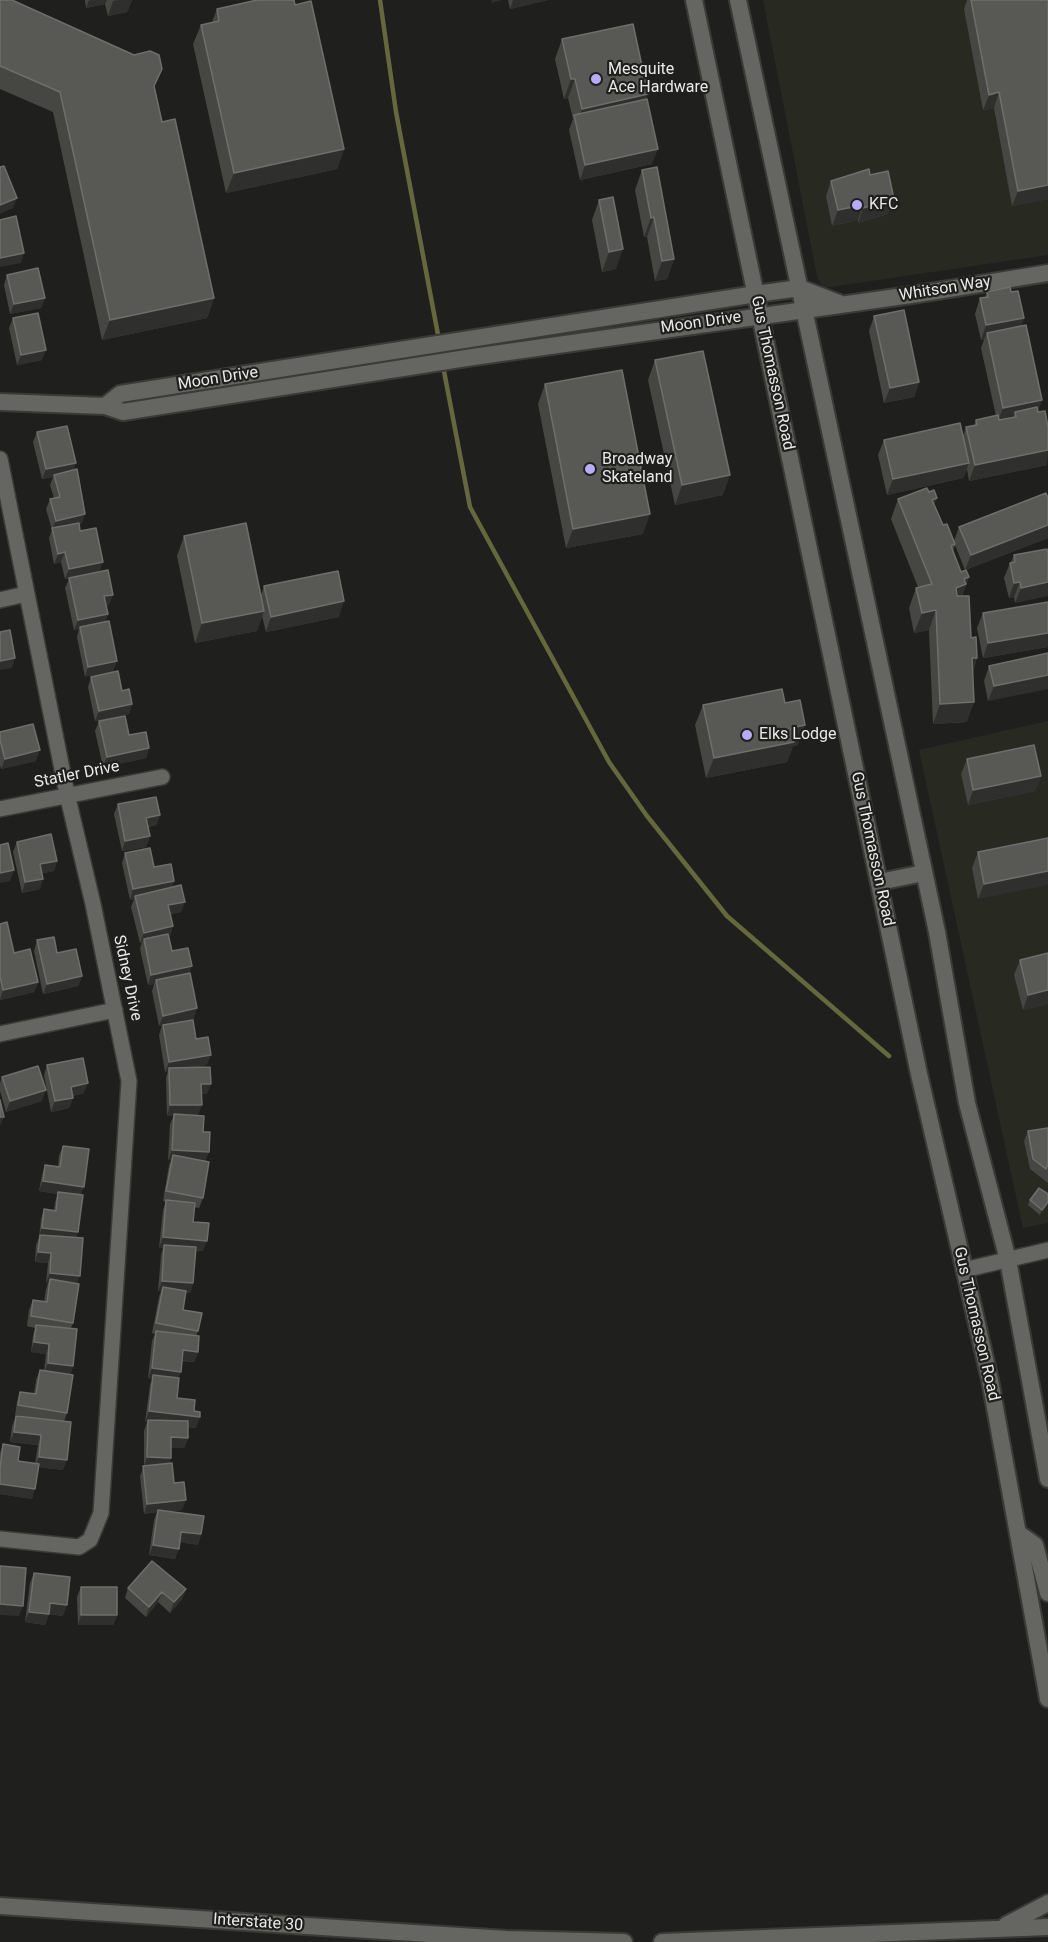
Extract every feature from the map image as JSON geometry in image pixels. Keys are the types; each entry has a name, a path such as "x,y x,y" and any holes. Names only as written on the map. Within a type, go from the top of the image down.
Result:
{"main road":[{"name":"Gus Thomasson Road","path":"694,0 919,1074 990,1380 1048,1699"},
{"path":"738,0 924,873 967,1103 1008,1260 1048,1479"},
{"name":"Whitson Way","path":"841,304 1048,273"},
{"name":"Moon Drive","path":"105,406 120,394 756,294 800,288 841,304"},
{"name":"Moon Drive","path":"0,402 105,406 123,412 426,364 841,304"},
{"path":"879,882 924,873"},
{"path":"1018,1533 1035,1545 1048,1593"},
{"path":"997,1929 1032,1914 1048,1903"},
{"name":"Interstate 30","path":"0,1906 506,1939 624,1942"},
{"path":"662,1942 1048,1927"},
{"path":"1015,1929 1041,1942"}],"street":[{"name":"Sidney Drive","path":"0,459 67,795 129,1081 101,1513 96,1531 90,1540 79,1546 0,1539"},
{"path":"0,600 26,594"},
{"name":"Statler Drive","path":"0,809 162,777"},
{"path":"0,1034 115,1010"},
{"path":"964,1270 1048,1250"}],"shaded area":[{"path":"763,0 1048,0 1048,255 823,288 817,276"},
{"path":"1048,721 1048,1223 1023,1228 919,750"}],"building":[{"path":"0,0 12,0 134,55 150,51 159,55 162,69 154,86 162,122 175,119 214,298 110,320 60,92 0,66"},
{"path":"257,0 294,0 295,5 311,1 344,149 234,173 201,25 219,21 217,9"},
{"path":"971,0 1048,0 1048,185 1018,191 999,92 989,95"},
{"name":"Mesquite Ace Hardware","path":"633,24 648,94 582,109 575,79 571,79 562,39"},
{"path":"647,99 658,149 585,165 574,115"},
{"path":"4,166 17,198 0,205 0,167"},
{"path":"657,167 674,259 662,261 642,170"},
{"path":"869,169 870,175 888,171 894,199 863,208 863,205 838,210 831,181"},
{"path":"613,197 623,249 609,252 599,200"},
{"path":"16,216 24,253 0,258 0,220"},
{"path":"38,268 45,298 14,304 7,275"},
{"path":"1010,287 1011,292 1018,291 1024,318 986,325 980,298 988,297 987,292"},
{"path":"904,310 919,382 890,388 874,316"},
{"path":"38,313 46,350 21,355 13,318"},
{"path":"1026,325 1042,400 1003,408 987,333"},
{"path":"703,351 730,475 682,485 655,360"},
{"name":"Broadway Skateland","path":"622,370 650,514 573,529 545,384"},
{"path":"1037,407 1038,412 1045,411 1048,450 975,465 966,427 977,425 976,420 998,415 999,420 1016,417 1015,412"},
{"path":"960,423 969,463 893,479 884,440"},
{"path":"67,426 76,463 46,469 37,432"},
{"path":"77,469 85,514 56,521 50,499 60,497 54,475"},
{"path":"927,488 929,492 934,490 937,498 932,500 943,525 947,524 955,544 951,546 961,572 966,570 969,577 964,579 966,584 956,588 957,596 969,596 971,638 976,637 977,658 972,658 974,702 940,704 936,610 922,613 916,588 932,584 898,499"},
{"path":"1046,493 1048,525 971,555 959,527"},
{"path":"79,523 80,531 96,528 103,562 69,569 65,552 58,554 52,528"},
{"path":"246,523 264,611 202,623 184,536"},
{"path":"1047,549 1048,582 1021,588 1020,582 1014,583 1010,563 1015,562 1014,555"},
{"path":"108,570 113,595 104,596 108,614 78,620 69,578"},
{"path":"338,571 344,601 271,617 264,586"},
{"path":"1048,602 1048,633 988,643 983,613"},
{"path":"109,621 117,661 88,667 80,627"},
{"path":"10,630 15,658 0,661 0,632"},
{"path":"1048,653 1048,675 994,686 989,666"},
{"path":"118,671 122,691 129,689 132,704 99,711 91,677"},
{"path":"782,689 785,703 800,700 805,725 791,728 794,742 714,758 703,705"},
{"path":"125,716 129,735 146,732 149,748 107,757 99,721"},
{"path":"33,724 40,750 5,759 0,732"},
{"path":"1034,745 1041,776 973,790 967,759"},
{"path":"156,797 160,815 146,818 150,836 125,841 118,804"},
{"path":"51,834 57,861 40,864 43,879 25,882 17,842"},
{"path":"1048,838 1048,871 984,884 978,852"},
{"path":"8,843 14,870 0,873 0,845"},
{"path":"150,848 154,867 171,864 174,881 133,889 125,853"},
{"path":"181,885 185,902 168,905 173,926 144,933 135,896"},
{"path":"7,922 14,953 30,949 38,982 3,990 0,976 0,924"},
{"path":"168,934 172,951 188,948 192,966 151,975 144,939"},
{"path":"54,937 57,953 76,949 82,976 47,984 37,940"},
{"path":"1048,953 1048,990 1028,995 1020,960"},
{"path":"190,973 197,1008 163,1016 156,980"},
{"path":"193,1020 196,1039 208,1037 211,1055 169,1062 163,1025"},
{"path":"83,1058 88,1083 71,1087 73,1098 55,1101 47,1065"},
{"path":"38,1066 46,1090 10,1101 2,1077"},
{"path":"210,1067 211,1084 201,1084 202,1105 170,1105 169,1068"},
{"path":"0,1100 4,1117 0,1117"},
{"path":"174,1114 204,1116 203,1132 210,1132 209,1152 172,1150"},
{"path":"1048,1128 1046,1169 1033,1159 1028,1131"},
{"path":"63,1146 89,1149 84,1187 43,1181 45,1165 60,1167"},
{"path":"173,1155 209,1162 203,1198 166,1191"},
{"path":"1039,1188 1048,1194 1048,1202 1042,1210 1030,1200"},
{"path":"58,1192 83,1195 78,1232 42,1228 44,1209 56,1211"},
{"path":"166,1200 195,1203 193,1222 209,1223 207,1241 163,1237"},
{"path":"40,1235 83,1238 80,1276 50,1273 51,1253 38,1252"},
{"path":"164,1245 196,1247 193,1283 162,1281"},
{"path":"50,1279 79,1284 73,1323 31,1316 33,1300 47,1302"},
{"path":"163,1287 186,1291 183,1310 202,1313 198,1331 156,1323"},
{"path":"36,1325 77,1329 73,1366 48,1363 49,1344 34,1342"},
{"path":"156,1331 199,1336 198,1352 183,1350 181,1372 152,1368"},
{"path":"40,1370 73,1375 67,1413 18,1405 20,1392 36,1394"},
{"path":"153,1375 179,1378 177,1398 195,1400 194,1411 200,1412 200,1417 149,1411"},
{"path":"16,1416 71,1422 67,1460 39,1457 41,1435 14,1432"},
{"path":"148,1420 188,1421 188,1438 171,1437 171,1458 147,1457"},
{"path":"3,1444 20,1447 18,1461 39,1464 35,1489 0,1484"},
{"path":"172,1463 174,1483 184,1482 186,1500 147,1504 143,1466"},
{"path":"158,1510 204,1516 201,1534 181,1532 179,1549 153,1545"},
{"path":"152,1561 186,1589 174,1602 162,1592 149,1607 128,1588"},
{"path":"0,1566 26,1568 23,1606 0,1604"},
{"path":"34,1573 70,1577 67,1605 50,1603 49,1614 29,1612"},
{"path":"81,1587 117,1587 117,1615 81,1615"}],"waterway":[{"path":"380,0 396,112 439,340"},
{"path":"443,366 470,507 609,762 647,816 727,916 889,1056"}],"place":[{"name":"Mesquite Ace Hardware","path":"596,79"},
{"name":"KFC","path":"857,205"},
{"name":"Broadway Skateland","path":"590,469"},
{"name":"Elks Lodge","path":"747,735"}]}
